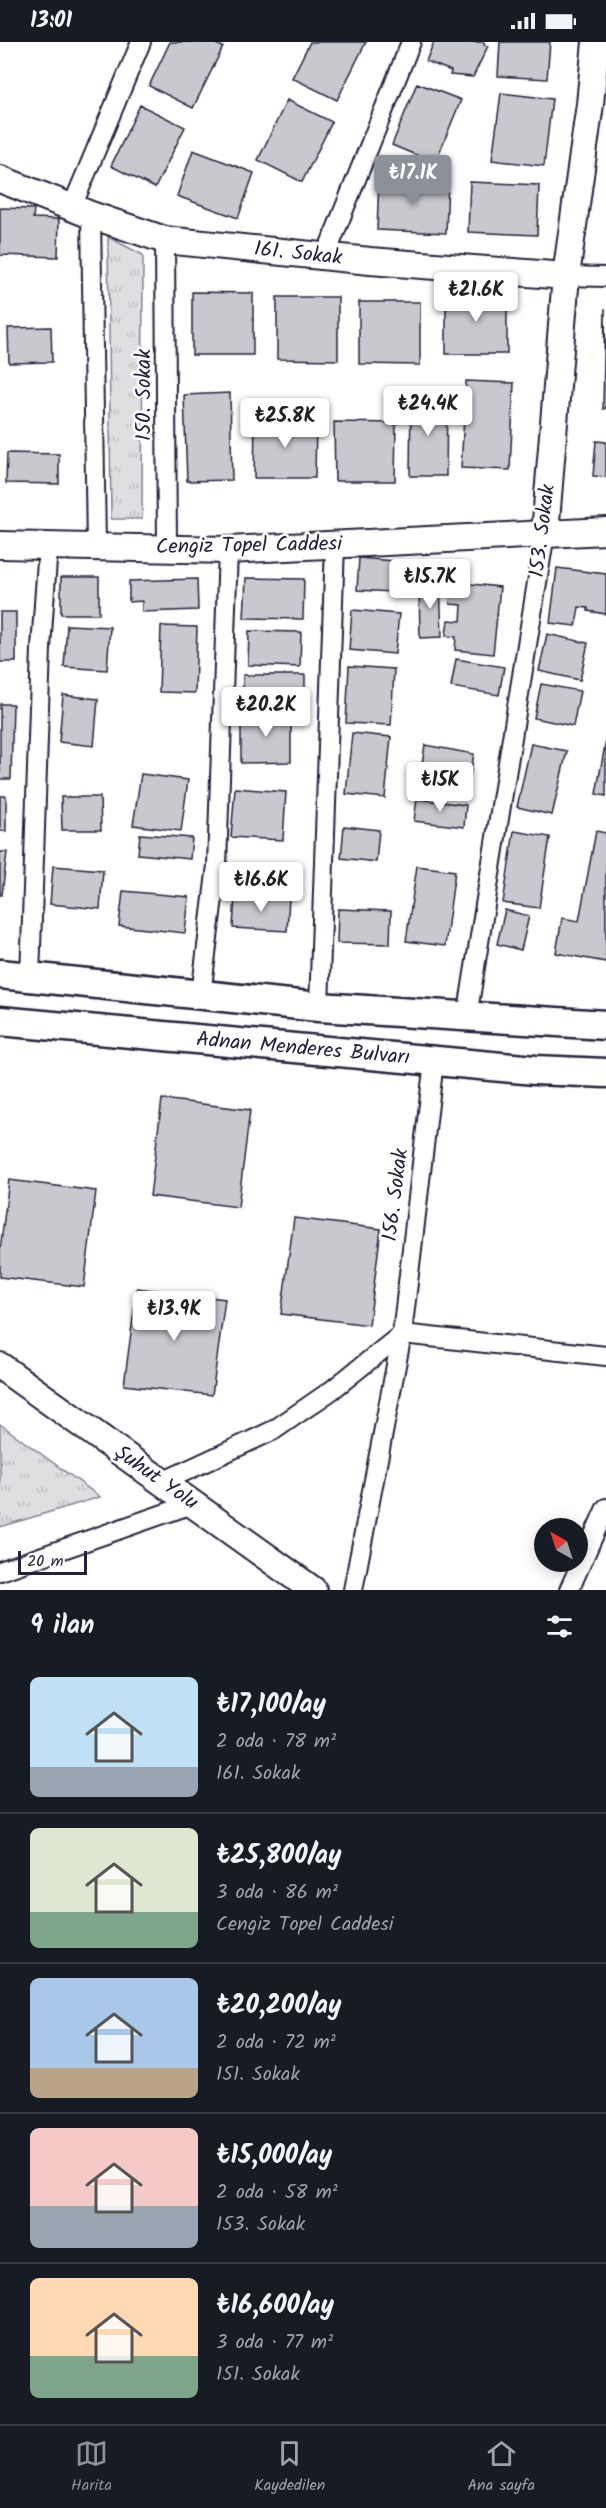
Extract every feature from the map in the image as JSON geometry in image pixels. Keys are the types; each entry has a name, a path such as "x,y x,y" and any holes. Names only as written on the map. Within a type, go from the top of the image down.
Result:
{"main road":[{"name":"Adnan Menderes Bulvarı","path":"0,975 319,1007 606,1025"},
{"name":"Adnan Menderes Bulvarı","path":"0,1021 535,1070 606,1073"}],"street":[{"path":"96,547 82,211 141,42"},
{"path":"326,256 411,42"},
{"name":"153. Sokak","path":"467,1017 545,533 566,276 590,104 596,42"},
{"name":"161. Sokak","path":"0,179 165,240 326,256 566,276 606,277"},
{"name":"150. Sokak","path":"165,240 167,548"},
{"name":"Cengiz Topel Caddesi","path":"0,545 228,549 606,531"},
{"path":"319,1007 335,544"},
{"path":"30,978 41,648 48,546"},
{"path":"201,996 217,865 228,549"},
{"name":"156. Sokak","path":"352,1590 402,1334 434,1061"},
{"path":"160,1483 274,1430 333,1390 402,1334 606,1356"},
{"name":"Şuhut Yolu","path":"0,1366 160,1483 313,1590"},
{"path":"0,1570 192,1504"},
{"path":"569,1590 606,1508"}],"green space":[{"path":"108,237 143,255 142,519 111,519"},
{"path":"0,1424 100,1497 0,1527"}],"building":[{"path":"170,42 212,42 223,47 193,108 149,86"},
{"path":"310,42 366,42 337,100 292,78"},
{"path":"434,42 484,42 484,45 488,46 473,77 450,75 451,71 426,61"},
{"path":"500,42 550,42 547,79 498,76"},
{"path":"417,83 461,100 435,163 392,145"},
{"path":"501,93 552,99 544,166 492,160"},
{"path":"287,100 332,122 302,182 258,160"},
{"path":"140,105 185,127 155,188 111,166"},
{"path":"193,150 254,173 238,218 177,196"},
{"path":"379,180 448,182 446,233 377,230"},
{"path":"470,182 539,185 537,235 468,232"},
{"path":"0,208 34,209 33,218 59,219 58,257 0,255"},
{"path":"446,291 507,292 507,354 446,354"},
{"path":"192,292 253,293 253,355 192,355"},
{"path":"277,297 338,297 338,360 277,359"},
{"path":"359,302 420,302 420,365 359,364"},
{"path":"605,308 606,408 603,409"},
{"path":"51,327 52,362 9,363 8,328"},
{"path":"466,381 514,383 510,470 461,468"},
{"path":"230,393 232,480 187,481 184,395"},
{"path":"411,398 447,399 446,476 410,476"},
{"path":"255,420 316,420 315,478 254,478"},
{"path":"334,422 396,423 395,481 335,481"},
{"path":"596,441 606,442 606,477 593,476"},
{"path":"7,453 59,454 59,484 6,483"},
{"path":"359,558 394,561 392,592 357,590"},
{"path":"557,568 606,574 606,614 579,607 576,626 550,623"},
{"path":"61,577 99,577 99,614 61,614"},
{"path":"246,578 304,579 303,619 244,618"},
{"path":"197,579 198,610 142,612 142,601 129,602 129,581"},
{"path":"440,581 442,637 420,638 419,582"},
{"path":"452,582 500,587 493,654 455,650 456,637 446,636 448,620 461,621 462,605 450,604"},
{"path":"352,610 399,614 395,654 349,650"},
{"path":"0,612 16,612 16,662 0,662"},
{"path":"67,625 110,627 107,670 64,667"},
{"path":"161,626 197,627 195,693 159,692"},
{"path":"249,631 301,632 300,667 248,665"},
{"path":"547,634 588,643 580,680 539,671"},
{"path":"456,659 504,667 499,695 451,687"},
{"path":"349,666 394,669 391,725 346,723"},
{"path":"243,675 305,675 305,696 243,696"},
{"path":"541,684 580,691 573,726 534,718"},
{"path":"63,695 98,699 94,746 59,742"},
{"path":"0,704 13,704 11,779 0,779"},
{"path":"291,712 291,762 241,763 241,713"},
{"path":"352,733 391,737 385,798 346,794"},
{"path":"606,740 606,796 596,794"},
{"path":"531,744 567,751 552,815 517,807"},
{"path":"425,745 474,754 468,787 420,779"},
{"path":"141,774 188,780 181,831 133,825"},
{"path":"235,788 286,792 283,840 231,837"},
{"path":"0,796 6,796 6,831 0,831"},
{"path":"61,797 100,797 101,830 62,830"},
{"path":"417,799 466,805 464,827 414,821"},
{"path":"344,826 379,830 376,862 341,858"},
{"path":"514,831 550,837 539,908 503,903"},
{"path":"596,831 606,833 606,962 556,953 562,918 579,921"},
{"path":"140,834 192,838 190,859 138,854"},
{"path":"0,852 7,852 2,895 0,895"},
{"path":"53,866 103,870 100,909 50,904"},
{"path":"417,866 455,871 445,946 406,941"},
{"path":"123,891 189,897 185,933 119,926"},
{"path":"235,895 289,898 287,931 233,928"},
{"path":"338,909 391,911 390,944 337,943"},
{"path":"505,910 529,916 521,950 497,944"},
{"path":"162,1099 250,1110 238,1207 150,1196"},
{"path":"9,1180 96,1191 84,1287 0,1277 0,1250"},
{"path":"294,1218 381,1229 369,1325 281,1314"},
{"path":"137,1288 225,1299 212,1395 124,1385"}]}
